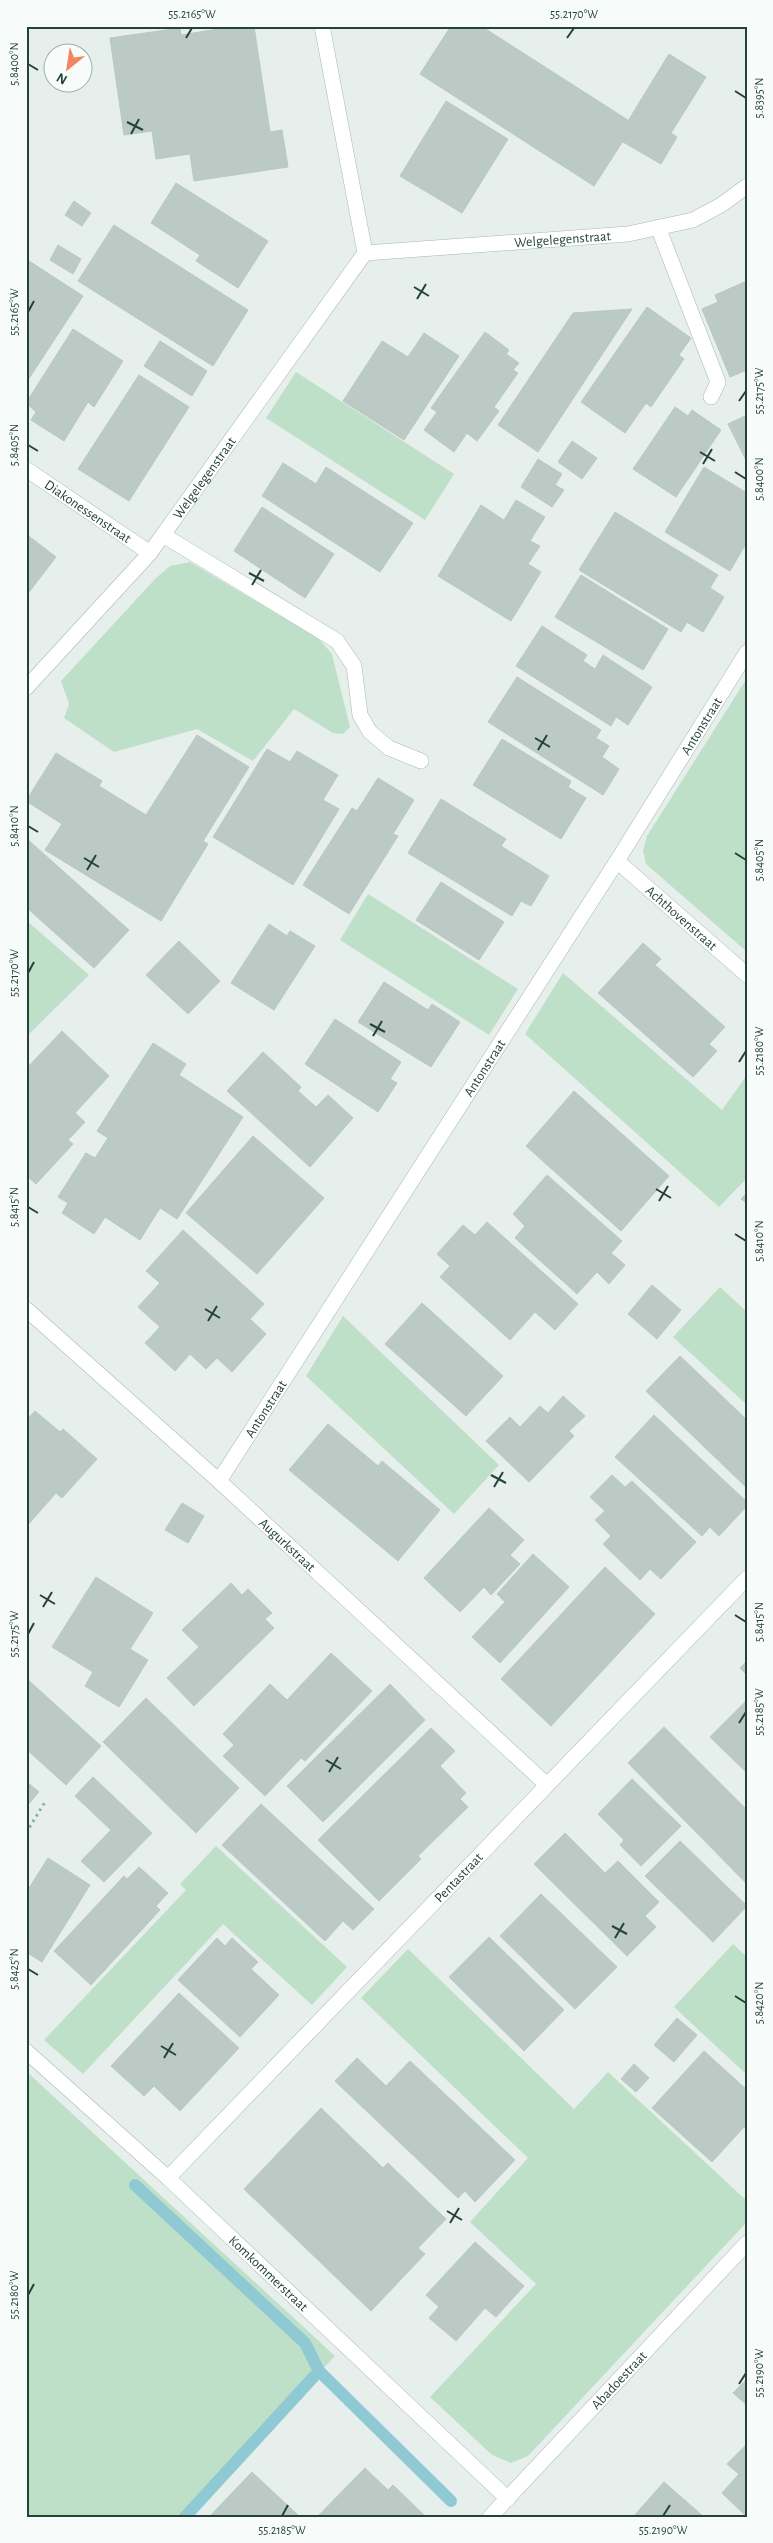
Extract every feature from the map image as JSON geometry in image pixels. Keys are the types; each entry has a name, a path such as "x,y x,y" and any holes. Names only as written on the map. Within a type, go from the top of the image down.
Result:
{"street":[{"path":"322,26 365,253"},
{"name":"Welgelegenstraat","path":"26,688 150,553 365,253 628,234 693,220 721,205 747,186"},
{"path":"658,227 718,382 711,397"},
{"name":"Diakonessenstraat","path":"26,469 150,553"},
{"path":"163,535 337,641 354,666 360,715 370,732 389,748 421,761"},
{"name":"Antonstraat","path":"219,1481 617,861 747,652"},
{"name":"Achthovenstraat","path":"617,861 747,975"},
{"name":"Augurkstraat","path":"26,1309 219,1481 547,1785"},
{"name":"Pentastraat","path":"168,2178 747,1578"},
{"name":"Komkommerstraat","path":"26,2052 168,2178 508,2498"},
{"name":"Abadoestraat","path":"490,2517 747,2243"}],"path":[{"path":"26,1833 45,1802"}],"green space":[{"path":"296,372 454,474 425,520 266,418"},
{"path":"190,562 319,639 332,654 350,727 343,734 333,733 294,709 253,761 197,729 114,752 64,718 69,704 61,681 156,578 170,566"},
{"path":"747,678 747,952 646,864 643,851 647,836"},
{"path":"368,894 518,989 489,1035 340,940"},
{"path":"26,920 89,975 26,1037"},
{"path":"563,973 722,1110 747,1075 747,1178 719,1207 525,1034"},
{"path":"720,1287 747,1312 747,1405 673,1337"},
{"path":"343,1316 499,1465 454,1514 306,1376"},
{"path":"216,1846 347,1967 312,2005 223,1924 83,2074 44,2040 186,1890 180,1884"},
{"path":"733,1944 747,1957 747,2075 674,2007"},
{"path":"408,1949 574,2109 608,2072 747,2201 747,2222 528,2456 511,2463 492,2455 430,2397 536,2284 470,2222 528,2158 361,1998"},
{"path":"26,2071 335,2356 185,2517 26,2517"}],"building":[{"path":"237,26 254,26 270,132 282,130 288,167 194,181 190,154 156,159 152,131 124,135 110,38 180,28 181,35"},
{"path":"451,26 481,26 634,124 594,186 420,74"},
{"path":"669,54 706,77 671,133 677,137 661,164 623,142 634,124 628,121"},
{"path":"446,101 508,139 462,213 400,176"},
{"path":"176,183 268,241 238,288 196,261 200,255 151,223"},
{"path":"74,201 91,213 82,226 65,215"},
{"path":"114,225 248,310 213,366 78,281"},
{"path":"58,245 81,259 73,274 50,260"},
{"path":"26,259 83,296 26,383"},
{"path":"747,281 747,370 730,377 702,309 718,302 715,295"},
{"path":"647,307 691,338 679,355 684,359 651,407 646,403 625,433 581,402"},
{"path":"632,309 538,452 498,425 573,313"},
{"path":"73,329 123,361 94,407 88,402 64,441 31,420 36,412 26,403"},
{"path":"485,332 509,350 506,354 519,363 513,370 518,373 494,407 499,411 477,441 467,433 454,452 424,430 437,412 431,408"},
{"path":"424,333 459,356 404,440 343,401 382,341 408,357"},
{"path":"160,341 207,371 192,396 144,366"},
{"path":"139,375 189,407 129,501 78,469"},
{"path":"675,407 688,416 692,410 721,430 676,497 633,469"},
{"path":"747,415 747,462 728,424"},
{"path":"572,441 597,458 582,479 558,462"},
{"path":"538,459 562,474 555,485 564,490 552,507 521,487"},
{"path":"283,463 316,484 326,467 413,523 380,572 262,496"},
{"path":"704,467 747,493 747,542 730,571 665,532"},
{"path":"516,500 545,517 530,541 540,546 528,564 541,572 511,621 438,576 481,505 504,520"},
{"path":"262,507 334,554 305,598 234,551"},
{"path":"615,512 718,575 710,588 724,597 703,632 687,622 681,632 579,570"},
{"path":"26,534 56,557 26,596"},
{"path":"581,575 668,629 643,670 555,617"},
{"path":"542,626 587,655 583,661 595,669 603,655 652,687 628,725 616,717 611,726 516,666"},
{"path":"517,677 601,730 596,738 609,746 602,757 619,769 603,795 488,722"},
{"path":"197,735 249,767 203,841 208,844 161,921 45,850 62,824 26,801 56,753 102,781 99,786 146,815"},
{"path":"502,739 571,781 568,787 586,798 561,839 473,785"},
{"path":"267,749 290,762 297,751 338,775 323,800 339,809 293,885 213,837"},
{"path":"378,778 414,800 393,834 398,836 349,914 303,885 352,808 357,811"},
{"path":"441,799 506,839 501,846 549,876 531,906 521,901 512,916 408,853"},
{"path":"26,838 129,930 94,968 26,907"},
{"path":"441,882 504,922 479,960 416,920"},
{"path":"269,924 287,936 290,931 315,946 274,1010 231,983"},
{"path":"179,941 220,981 188,1014 146,975"},
{"path":"643,943 661,959 655,965 725,1027 709,1044 717,1051 693,1077 598,993"},
{"path":"384,982 428,1010 432,1004 460,1022 431,1067 358,1022"},
{"path":"335,1019 401,1062 390,1079 397,1083 378,1112 305,1064"},
{"path":"62,1031 109,1076 75,1113 85,1122 68,1140 73,1144 36,1184 26,1175 26,1069"},
{"path":"153,1043 186,1064 179,1075 243,1117 177,1219 160,1208 140,1240 105,1217 94,1234 62,1213 68,1203 58,1197 86,1153 95,1158 108,1138 97,1131"},
{"path":"263,1052 301,1087 298,1091 316,1107 328,1095 353,1118 310,1167 227,1091"},
{"path":"574,1091 669,1176 621,1231 526,1146"},
{"path":"253,1136 324,1198 257,1274 186,1213"},
{"path":"547,1175 622,1241 611,1253 625,1265 609,1284 597,1272 577,1294 515,1238 525,1226 513,1214"},
{"path":"747,1193 747,1203 741,1199"},
{"path":"487,1222 578,1304 555,1330 535,1312 510,1340 440,1277 450,1266 437,1254 463,1225 475,1235"},
{"path":"183,1230 264,1304 250,1319 266,1334 232,1372 217,1358 206,1369 190,1354 175,1371 145,1343 160,1327 138,1307 160,1283 146,1271"},
{"path":"652,1285 681,1310 657,1339 628,1314"},
{"path":"422,1303 503,1376 466,1416 385,1344"},
{"path":"680,1356 747,1420 747,1488 646,1391"},
{"path":"563,1396 585,1416 569,1431 574,1436 529,1482 486,1441 510,1417 520,1427 540,1406 548,1413"},
{"path":"35,1411 60,1432 63,1429 97,1459 62,1498 56,1493 26,1527 26,1421"},
{"path":"654,1415 747,1502 747,1506 719,1536 710,1527 702,1536 615,1457"},
{"path":"328,1424 378,1466 382,1461 440,1510 398,1561 289,1470"},
{"path":"612,1475 625,1487 632,1481 696,1542 661,1579 650,1569 640,1580 603,1544 611,1536 595,1520 605,1511 590,1497"},
{"path":"182,1503 204,1516 188,1543 165,1530"},
{"path":"489,1508 524,1540 510,1555 520,1564 491,1595 484,1587 460,1612 424,1578"},
{"path":"533,1554 569,1587 500,1663 472,1637 505,1602 497,1594"},
{"path":"605,1567 655,1614 551,1726 501,1679"},
{"path":"96,1577 153,1613 130,1649 148,1660 119,1707 85,1686 93,1672 52,1647"},
{"path":"231,1583 242,1595 248,1589 272,1613 265,1619 274,1628 194,1706 167,1678 199,1647 182,1630"},
{"path":"331,1653 372,1691 305,1761 301,1758 265,1796 223,1756 234,1745 223,1734 270,1684 287,1700"},
{"path":"747,1661 747,1675 740,1668"},
{"path":"26,1678 101,1746 66,1785 26,1749"},
{"path":"390,1684 425,1720 323,1822 287,1786"},
{"path":"146,1698 239,1788 196,1833 103,1742"},
{"path":"747,1700 747,1773 710,1737"},
{"path":"664,1727 747,1810 747,1884 628,1763"},
{"path":"431,1728 455,1751 440,1766 466,1793 460,1799 468,1807 418,1856 421,1859 379,1901 318,1840"},
{"path":"93,1777 152,1833 104,1882 81,1861 111,1830 75,1796"},
{"path":"632,1779 681,1826 641,1866 620,1845 624,1840 598,1814"},
{"path":"26,1781 39,1792 26,1807"},
{"path":"261,1804 374,1909 353,1930 343,1921 325,1941 222,1845"},
{"path":"565,1833 605,1873 618,1861 659,1902 645,1916 656,1927 627,1956 534,1864"},
{"path":"680,1841 747,1906 713,1942 645,1876"},
{"path":"48,1858 90,1885 42,1962 26,1952 26,1893"},
{"path":"139,1867 168,1893 156,1906 160,1910 91,1985 54,1951 124,1876 127,1879"},
{"path":"541,1894 617,1967 575,2009 500,1936"},
{"path":"489,1937 564,2010 524,2051 449,1977"},
{"path":"217,1938 225,1946 232,1938 258,1962 251,1969 279,1995 240,2037 178,1980"},
{"path":"179,1993 239,2048 180,2111 154,2086 144,2096 111,2066"},
{"path":"677,2018 697,2035 674,2062 654,2045"},
{"path":"704,2051 747,2090 747,2129 744,2127 712,2162 652,2108"},
{"path":"357,2058 386,2086 410,2061 515,2160 475,2202 465,2191 458,2198 335,2081"},
{"path":"634,2064 649,2078 636,2092 621,2079"},
{"path":"321,2108 383,2168 388,2163 446,2219 418,2248 425,2254 371,2311 244,2189"},
{"path":"475,2242 524,2286 496,2317 485,2308 456,2341 429,2318 439,2307 426,2295"},
{"path":"747,2379 747,2405 733,2393"},
{"path":"747,2444 747,2517 722,2493 739,2474 727,2464"},
{"path":"365,2468 388,2490 393,2485 426,2517 317,2517"},
{"path":"252,2472 300,2517 209,2517"},
{"path":"664,2482 704,2517 633,2517"}],"waterway":[{"path":"135,2185 305,2343 319,2371 451,2501"},
{"path":"185,2517 319,2371"}]}
